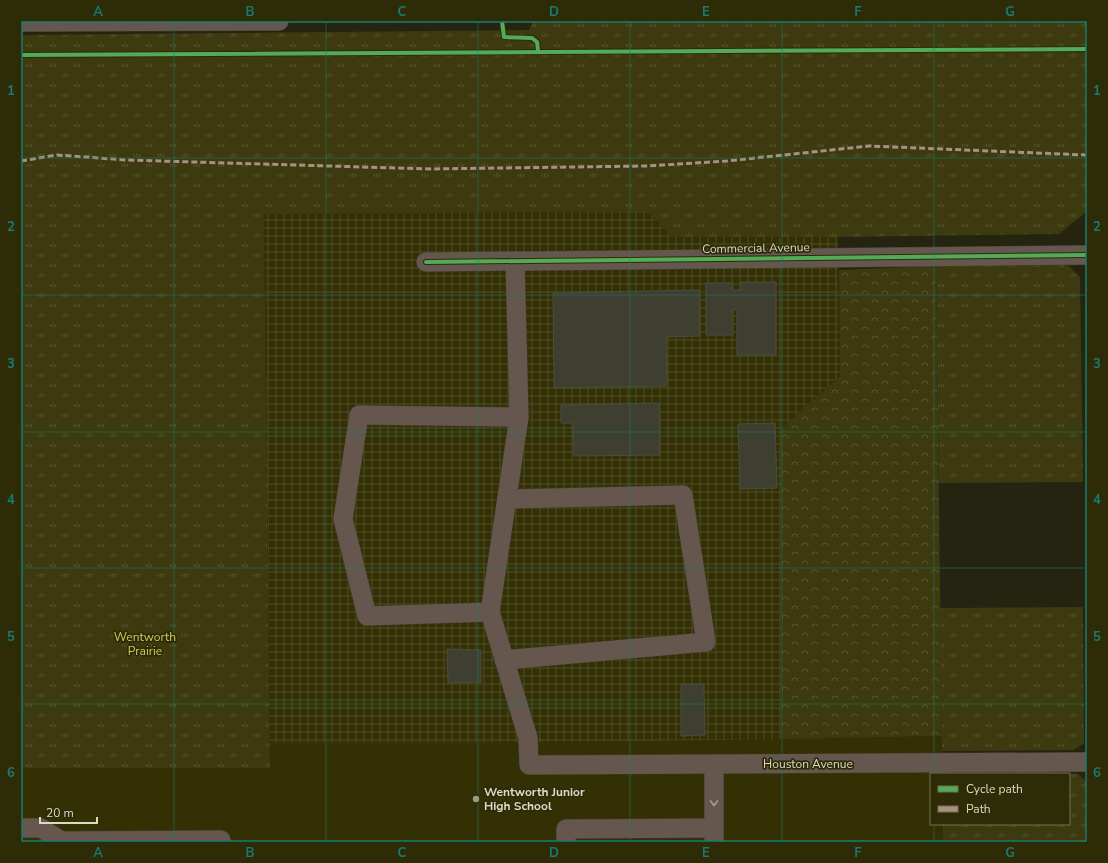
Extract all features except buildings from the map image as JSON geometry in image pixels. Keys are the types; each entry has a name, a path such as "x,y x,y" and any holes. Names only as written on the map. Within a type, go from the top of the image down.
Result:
{"street":[{"path":"21,22 279,21"},
{"name":"Commercial Avenue","path":"426,262 1087,255"},
{"path":"507,499 683,495 706,642 504,660 490,612 507,499 520,417 515,261"},
{"path":"490,612 367,616 343,519 359,415 520,417"},
{"name":"Houston Avenue","path":"504,660 528,738 529,765 1087,762"},
{"path":"566,842 566,829 714,835 714,764"},
{"path":"21,828 41,828 61,842 221,840"}],"shaded area":[{"path":"649,212 673,237 838,237 840,376 781,429 782,739 482,743 270,743 264,214"},
{"name":"Wentworth Junior High School","path":"942,736 942,773 930,773 930,825 943,825 943,842 21,842 21,768 269,768 270,743 482,743"}],"green space":[{"name":"Wentworth Prairie","path":"1086,21 1086,212 1059,234 838,237 673,237 649,212 264,214 270,768 21,768 21,35 529,30 533,22"},
{"path":"1068,265 1080,277 1083,482 939,483 936,266"},
{"path":"936,266 942,736 782,739 781,429 840,376 839,270"},
{"path":"1083,607 1084,743 1074,750 942,751 940,608"},
{"path":"1070,774 1078,774 1086,781 1086,842 943,842 943,825 1070,825"}],"marked path":[{"path":"21,161 57,155 126,160 431,169 647,166 727,161 869,146 1087,155"}],"cycle path":[{"path":"502,21 504,37 532,38 537,42 538,51"},
{"path":"21,55 1087,49"},
{"path":"426,262 1087,255"}],"place":[{"name":"Wentworth Junior High School","path":"476,799"}]}
